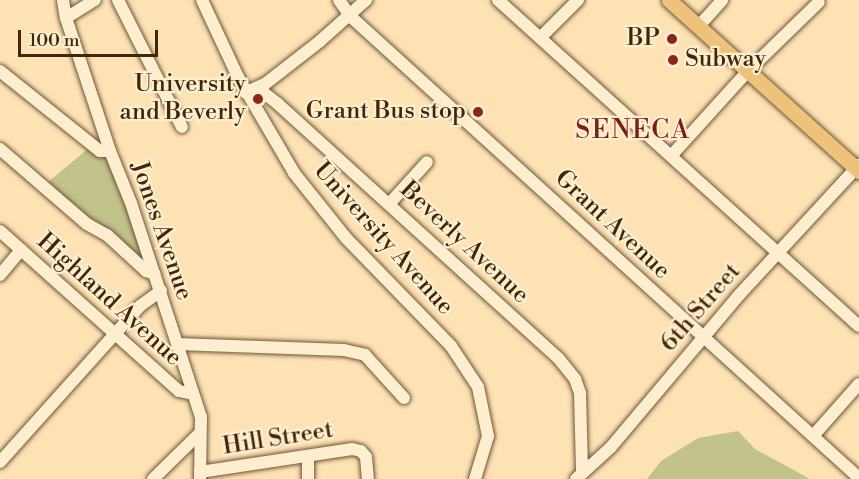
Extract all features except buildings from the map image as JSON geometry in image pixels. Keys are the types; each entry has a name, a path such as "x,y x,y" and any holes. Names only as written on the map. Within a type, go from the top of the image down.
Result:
{"main road":[{"path":"669,0 747,72 858,168"}],"street":[{"name":"Jones Avenue","path":"63,0 66,18 110,151 161,291 201,417 200,475"},
{"path":"66,18 95,0"},
{"path":"118,0 182,128"},
{"name":"University Avenue","path":"202,0 246,93 294,173 346,238 451,346 478,387 488,436 475,479"},
{"name":"Grant Avenue","path":"339,0 350,16 859,478"},
{"path":"246,93 265,84 350,16 366,0"},
{"path":"498,0 859,326"},
{"path":"540,38 578,0"},
{"path":"698,27 722,0"},
{"path":"671,156 747,72 819,2"},
{"path":"0,71 100,151 110,151"},
{"name":"Beverly Avenue","path":"246,93 264,93 390,203 575,379 582,419 579,474"},
{"path":"0,149 79,218 155,274"},
{"path":"390,203 427,162"},
{"name":"6th Street","path":"579,474 610,447 778,254 858,168"},
{"name":"Highland Avenue","path":"0,231 179,391 193,394"},
{"path":"0,275 21,250"},
{"path":"0,462 150,296 161,291"},
{"path":"177,344 344,350 365,355 404,398"},
{"path":"813,436 859,384"},
{"path":"153,479 200,433"},
{"name":"Hill Street","path":"200,475 361,450 366,457 368,479"},
{"path":"308,457 308,479"}],"green space":[{"path":"90,147 107,154 144,252 139,261 47,183"},
{"path":"738,431 755,449 810,479 647,479 661,461 698,438"}],"place":[{"name":"BP","path":"672,39"},
{"name":"Subway","path":"673,60"},
{"name":"University and Beverly","path":"258,99"},
{"name":"Grant Bus stop","path":"478,112"}],"district":[{"name":"SENECA","path":"633,131"}]}
